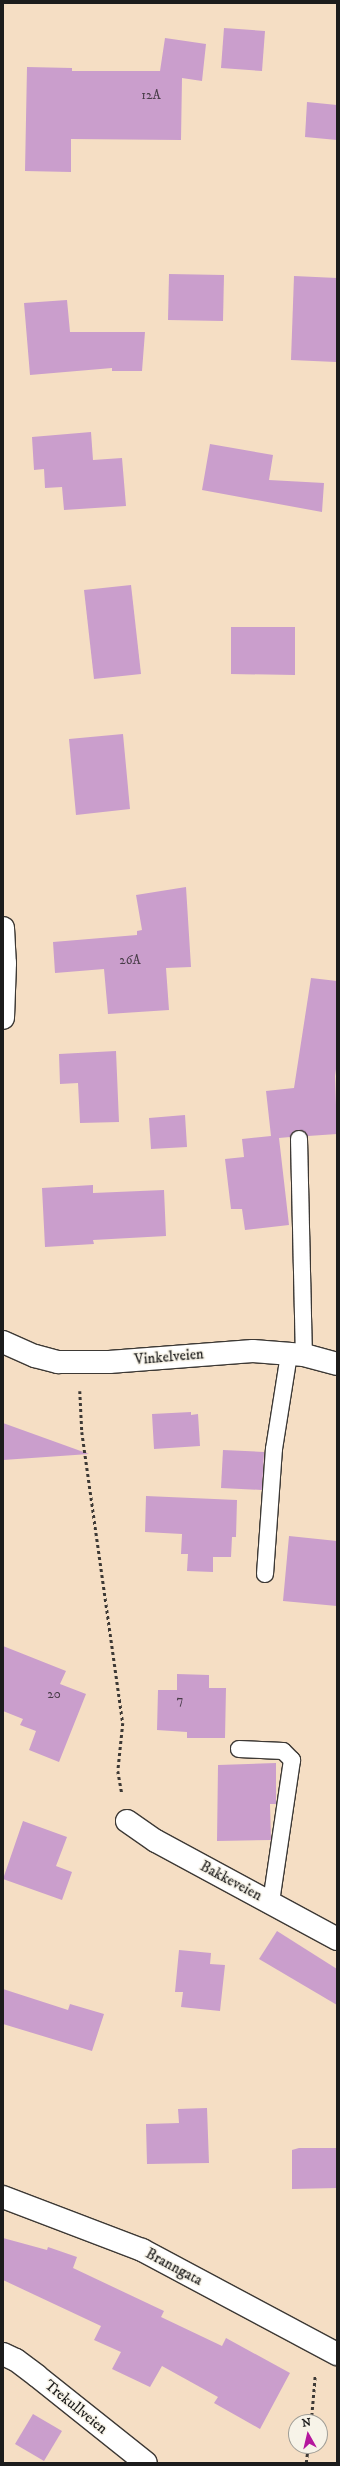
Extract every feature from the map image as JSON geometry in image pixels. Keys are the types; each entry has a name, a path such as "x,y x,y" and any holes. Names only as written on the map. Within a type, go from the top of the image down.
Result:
{"street":[{"path":"3,928 3,1007"},
{"name":"Vinkelveien","path":"3,1342 35,1356 58,1362 79,1363 233,1352 297,1355 337,1364"},
{"name":"Bakkeveien","path":"127,1821 156,1841 272,1902 337,1939"},
{"name":"Branngata","path":"3,2197 142,2250 330,2350"},
{"name":"Trekullveien","path":"3,2354 16,2360 37,2376 146,2463"}],"lane":[{"path":"265,1574 274,1449 297,1355 299,1139"},
{"path":"239,1749 283,1752 292,1760 272,1902"}],"path":[{"path":"79,1363 82,1432 123,1722 118,1771 127,1821"},
{"path":"312,2414 317,2362 330,2350"}],"building":[{"path":"224,28 265,31 262,71 221,68"},
{"path":"165,38 206,44 202,81 182,78 181,140 71,139 71,172 25,171 27,67 72,68 72,71 160,71"},
{"path":"307,102 337,105 337,140 305,137"},
{"path":"169,274 224,275 223,321 168,320"},
{"path":"294,276 337,278 336,362 291,360"},
{"path":"67,300 70,332 145,332 142,371 112,371 112,368 30,375 24,303"},
{"path":"91,432 93,460 122,458 126,506 64,510 62,487 45,488 44,469 34,470 32,437"},
{"path":"210,444 273,455 269,480 324,483 322,512 202,490"},
{"path":"131,585 141,674 94,679 84,590"},
{"path":"231,627 295,627 295,675 231,674"},
{"path":"123,734 130,809 76,815 69,739"},
{"path":"186,887 191,967 166,968 169,1010 108,1014 104,969 55,973 53,942 137,935 137,931 142,930 136,895"},
{"path":"311,978 337,981 337,1062 335,1076 337,1134 308,1136 304,1131 298,1130 294,1131 290,1137 279,1138 289,1225 245,1230 242,1209 231,1209 225,1159 244,1157 242,1139 271,1136 266,1091 294,1088"},
{"path":"116,1051 119,1122 80,1123 78,1083 60,1084 59,1054"},
{"path":"185,1115 187,1147 151,1149 149,1118"},
{"path":"93,1185 93,1193 164,1190 166,1236 93,1240 94,1244 45,1247 42,1188"},
{"path":"191,1412 191,1415 198,1414 200,1446 154,1449 152,1414"},
{"path":"3,1423 89,1454 3,1460"},
{"path":"223,1450 264,1452 262,1490 221,1488"},
{"path":"146,1496 237,1500 236,1537 232,1537 231,1557 213,1557 213,1572 187,1571 188,1554 181,1554 182,1534 145,1532"},
{"path":"289,1536 337,1541 337,1606 283,1601"},
{"path":"3,1646 66,1671 60,1684 86,1694 59,1762 29,1750 36,1731 20,1725 23,1719 3,1711"},
{"path":"177,1674 209,1675 209,1688 226,1688 225,1738 187,1738 187,1732 157,1730 158,1690 177,1690"},
{"path":"276,1763 276,1804 270,1804 271,1840 217,1841 218,1765"},
{"path":"23,1821 67,1837 56,1866 72,1872 62,1900 3,1879"},
{"path":"277,1931 337,1969 337,2005 259,1959"},
{"path":"179,1950 211,1953 210,1964 225,1965 220,2011 181,2007 183,1992 175,1992"},
{"path":"3,1989 68,2010 70,2004 104,2014 92,2051 3,2024"},
{"path":"207,2108 209,2163 147,2164 146,2124 179,2123 178,2109"},
{"path":"299,2148 337,2148 337,2188 292,2189 292,2150"},
{"path":"3,2238 47,2250 48,2247 77,2257 73,2268 164,2311 161,2317 222,2346 226,2338 290,2373 260,2429 214,2403 218,2397 162,2366 150,2387 112,2369 121,2352 94,2340 101,2326 3,2280"},
{"path":"33,2414 62,2431 44,2461 15,2444"}]}
